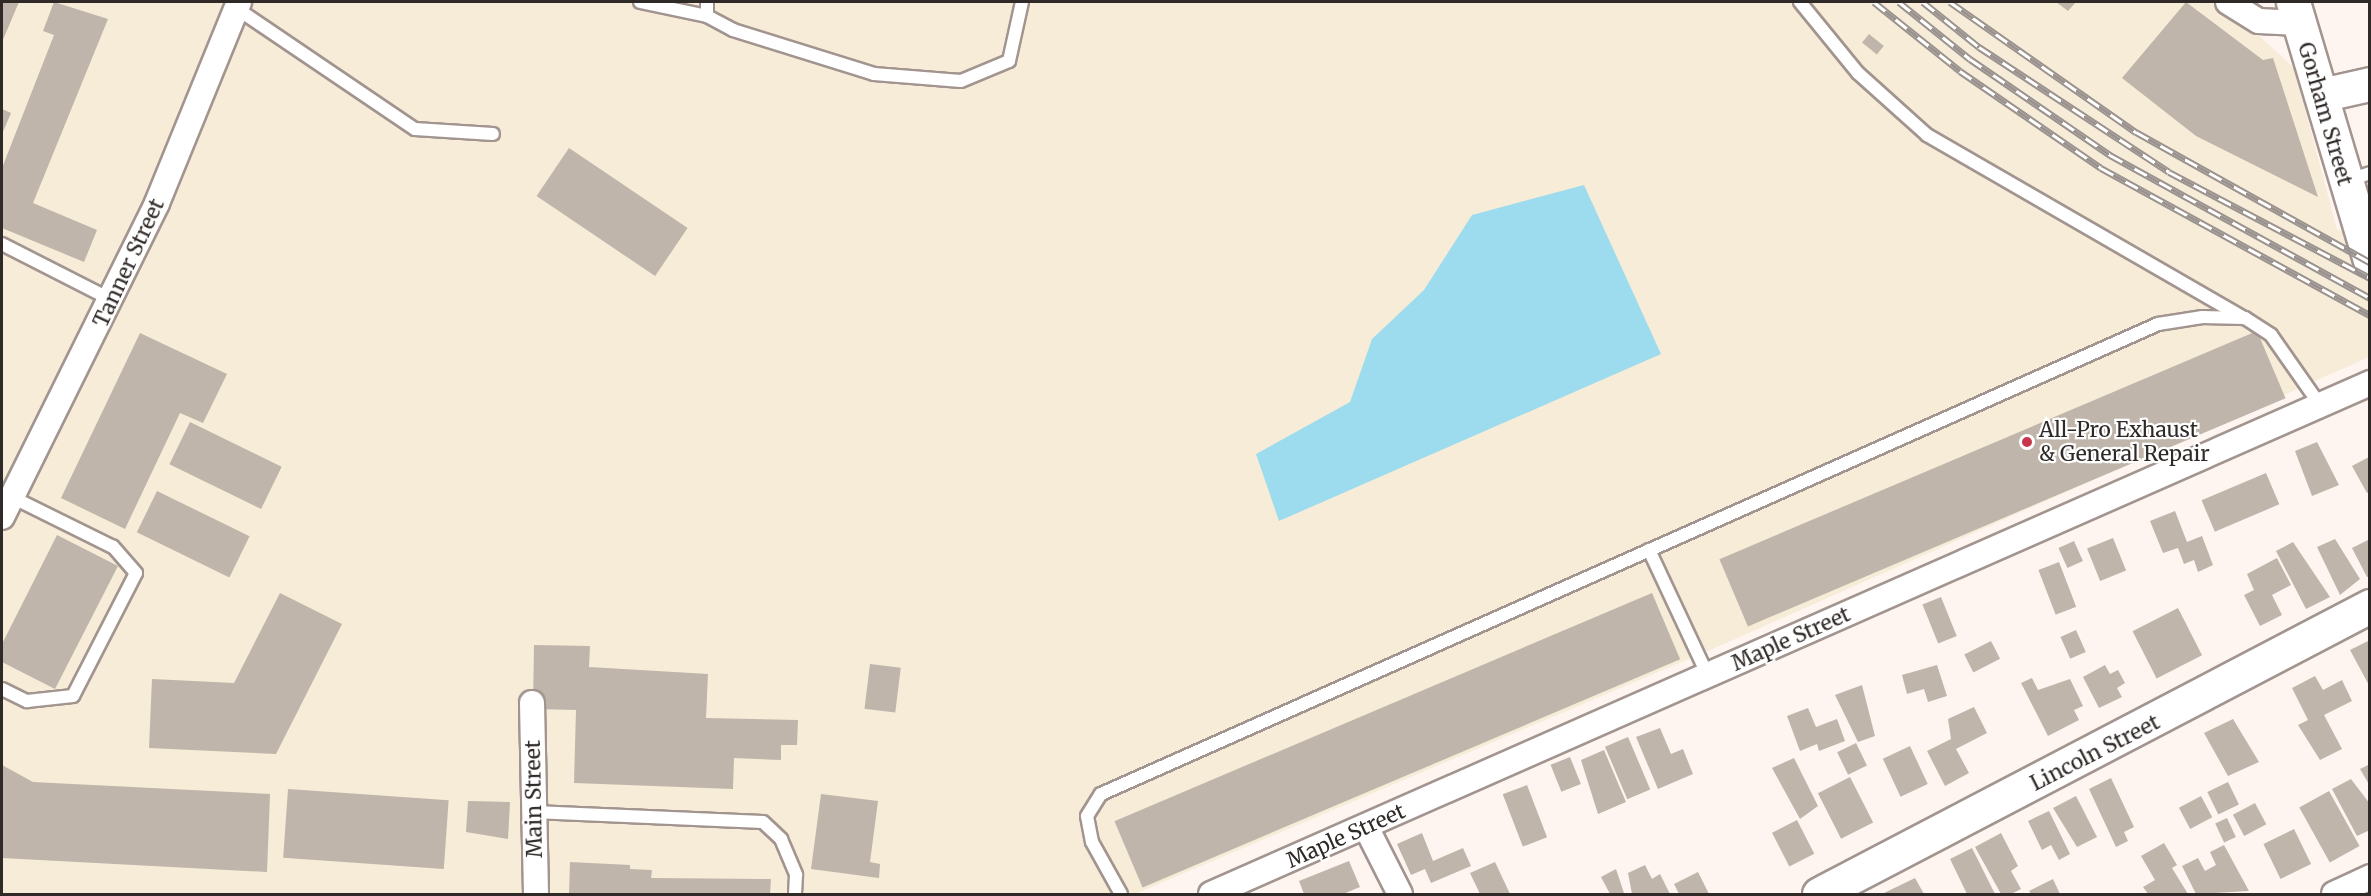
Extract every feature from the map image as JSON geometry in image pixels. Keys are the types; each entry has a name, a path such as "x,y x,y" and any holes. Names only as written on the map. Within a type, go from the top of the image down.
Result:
{"street":[{"path":"2228,2 2259,21 2296,12"},
{"name":"Tanner Street","path":"7,507 112,300 195,119 238,5"},
{"name":"Gorham Street","path":"2296,12 2321,96 2356,178 2370,260"},
{"path":"2321,96 2370,84"},
{"name":"Maple Street","path":"1211,894 2370,383"},
{"name":"Lincoln Street","path":"1819,894 2370,606"},
{"name":"Main Street","path":"532,703 536,894"},
{"path":"1366,827 1400,894"},
{"path":"2334,894 2370,877"}],"lane":[{"path":"640,2 707,16 733,30 874,74 961,81 1009,61 1022,2"},
{"path":"707,2 707,16"},
{"path":"1800,2 1858,72 1928,135 2271,335 2320,405"},
{"path":"238,5 415,129 493,134"},
{"path":"2,244 112,300"},
{"path":"1121,894 1092,842 1087,816 1101,794 2158,324 2202,317 2245,318"},
{"path":"2,689 27,701 73,696 136,573 113,547 7,507"},
{"path":"1649,550 1708,676"},
{"path":"534,812 763,822 781,838 796,875 795,894"}],"shaded area":[{"path":"2,2 2223,2 2294,68 2337,229 2369,246 2369,357 1724,644 1135,894 2,894"}],"water":[{"path":"1584,185 1661,354 1279,521 1256,454 1350,402 1372,339 1424,290 1472,215"}],"building":[{"path":"2,2 19,2 2,42"},
{"path":"54,2 108,19 33,203 97,230 84,262 2,228 2,168 54,35 43,31"},
{"path":"2056,2 2076,2 2068,11"},
{"path":"2186,2 2263,60 2273,58 2318,197 2196,136 2122,78"},
{"path":"1869,34 1884,46 1877,55 1862,43"},
{"path":"2,109 11,113 2,134"},
{"path":"569,148 688,228 655,276 537,196"},
{"path":"2257,331 2286,398 1748,626 1719,559"},
{"path":"140,333 227,374 203,423 180,413 125,529 61,498"},
{"path":"190,422 282,467 261,509 169,464"},
{"path":"2317,442 2339,485 2312,496 2295,451"},
{"path":"2369,457 2370,492 2367,493 2352,466"},
{"path":"2266,473 2279,504 2215,532 2202,500"},
{"path":"157,491 250,536 229,577 137,532"},
{"path":"2175,511 2187,542 2202,536 2213,565 2198,572 2194,560 2184,564 2178,548 2163,553 2150,521"},
{"path":"57,535 118,566 55,689 2,662 2,644"},
{"path":"2113,538 2126,570 2100,581 2087,548"},
{"path":"2335,539 2360,579 2340,595 2317,547"},
{"path":"2370,539 2370,576 2367,577 2352,548"},
{"path":"2074,541 2083,561 2067,568 2058,548"},
{"path":"2293,542 2330,597 2306,609 2276,551"},
{"path":"2277,558 2291,585 2272,595 2282,615 2260,626 2244,595 2254,590 2247,574"},
{"path":"2059,562 2076,607 2056,615 2038,570"},
{"path":"280,593 342,624 276,754 149,748 152,679 234,683"},
{"path":"1652,593 1680,659 1143,887 1114,821"},
{"path":"1941,597 1957,636 1938,643 1922,604"},
{"path":"2178,608 2202,655 2157,678 2133,631"},
{"path":"2076,630 2086,652 2070,659 2060,637"},
{"path":"2370,640 2370,687 2350,650"},
{"path":"1991,641 2000,659 1973,672 1964,655"},
{"path":"534,645 590,646 589,667 708,674 706,718 798,720 797,745 781,745 781,760 734,758 733,789 574,783 576,710 533,709"},
{"path":"870,664 901,668 895,712 865,709"},
{"path":"1937,665 1947,696 1928,702 1924,689 1907,694 1902,675"},
{"path":"2105,665 2110,674 2118,670 2125,683 2117,688 2122,697 2099,708 2083,677"},
{"path":"2315,676 2323,690 2342,680 2352,701 2324,715 2342,749 2320,760 2298,725 2308,720 2292,688"},
{"path":"2032,678 2038,690 2070,679 2083,706 2074,710 2079,720 2048,736 2021,683"},
{"path":"1862,685 1875,736 1858,742 1835,695"},
{"path":"1974,707 1987,733 1956,749 1969,773 1945,786 1927,751 1951,739 1948,719"},
{"path":"1808,708 1816,727 1837,719 1845,741 1819,751 1817,744 1800,751 1787,716"},
{"path":"2233,719 2259,762 2228,776 2204,733"},
{"path":"1660,728 1671,754 1683,749 1693,774 1658,789 1636,737"},
{"path":"1628,737 1650,789 1627,799 1605,747"},
{"path":"1856,743 1867,765 1848,775 1837,752"},
{"path":"1910,746 1928,784 1901,797 1883,759"},
{"path":"1604,750 1626,802 1598,814 1581,760"},
{"path":"1570,757 1581,784 1561,792 1551,765"},
{"path":"1794,758 1818,806 1800,819 1772,768"},
{"path":"2370,764 2370,786 2360,769"},
{"path":"2,765 33,782 270,794 267,872 2,858"},
{"path":"1850,777 1873,822 1841,839 1818,793"},
{"path":"2111,778 2134,827 2124,832 2128,841 2116,847 2089,789"},
{"path":"2351,779 2370,804 2370,830 2357,836 2332,789"},
{"path":"2228,782 2239,804 2218,815 2207,792"},
{"path":"1527,785 1547,837 1523,847 1503,794"},
{"path":"288,789 449,800 444,869 283,858"},
{"path":"2329,791 2360,846 2330,863 2299,807"},
{"path":"821,794 878,801 870,862 880,864 879,878 811,869"},
{"path":"2076,796 2097,837 2077,847 2053,808"},
{"path":"2201,796 2212,817 2190,829 2179,808"},
{"path":"468,801 510,802 508,839 466,832"},
{"path":"2255,803 2266,824 2244,836 2233,815"},
{"path":"2049,811 2070,854 2059,860 2051,845 2042,850 2028,821"},
{"path":"2227,818 2236,837 2224,843 2215,823"},
{"path":"1797,820 1814,854 1789,867 1772,833"},
{"path":"2294,829 2311,864 2281,879 2263,844"},
{"path":"1422,833 1433,861 1463,848 1471,866 1431,883 1425,869 1411,875 1397,844"},
{"path":"2001,833 2018,866 2011,871 2021,889 2011,894 2001,894 1975,847"},
{"path":"2164,843 2177,865 2172,868 2188,894 2148,894 2143,887 2155,880 2141,856"},
{"path":"2224,845 2249,891 2196,894 2182,866 2198,858 2205,871 2216,865 2210,852"},
{"path":"1972,848 1995,894 1967,894 1950,859"},
{"path":"1349,861 1360,887 1343,894 1304,894 1299,881"},
{"path":"570,862 630,865 630,869 652,870 651,878 771,879 770,894 569,894"},
{"path":"1495,862 1510,894 1480,894 1470,873"},
{"path":"1645,865 1652,879 1660,874 1670,894 1632,894 1628,873"},
{"path":"1616,869 1624,893 1610,894 1601,877"},
{"path":"1698,872 1709,894 1679,894 1674,884"},
{"path":"1915,878 1924,894 1882,894"},
{"path":"2053,879 2060,894 2031,894 2029,891"}],"railway":[{"path":"1874,2 1960,71 2101,168 2370,315"},
{"path":"1899,2 1970,59 2110,155 2370,298"},
{"path":"1923,2 1979,47 2169,172 2370,278"},
{"path":"1950,2 2136,132 2370,262"}],"place":[{"name":"All-Pro Exhaust & General Repair","path":"2027,442"}]}
